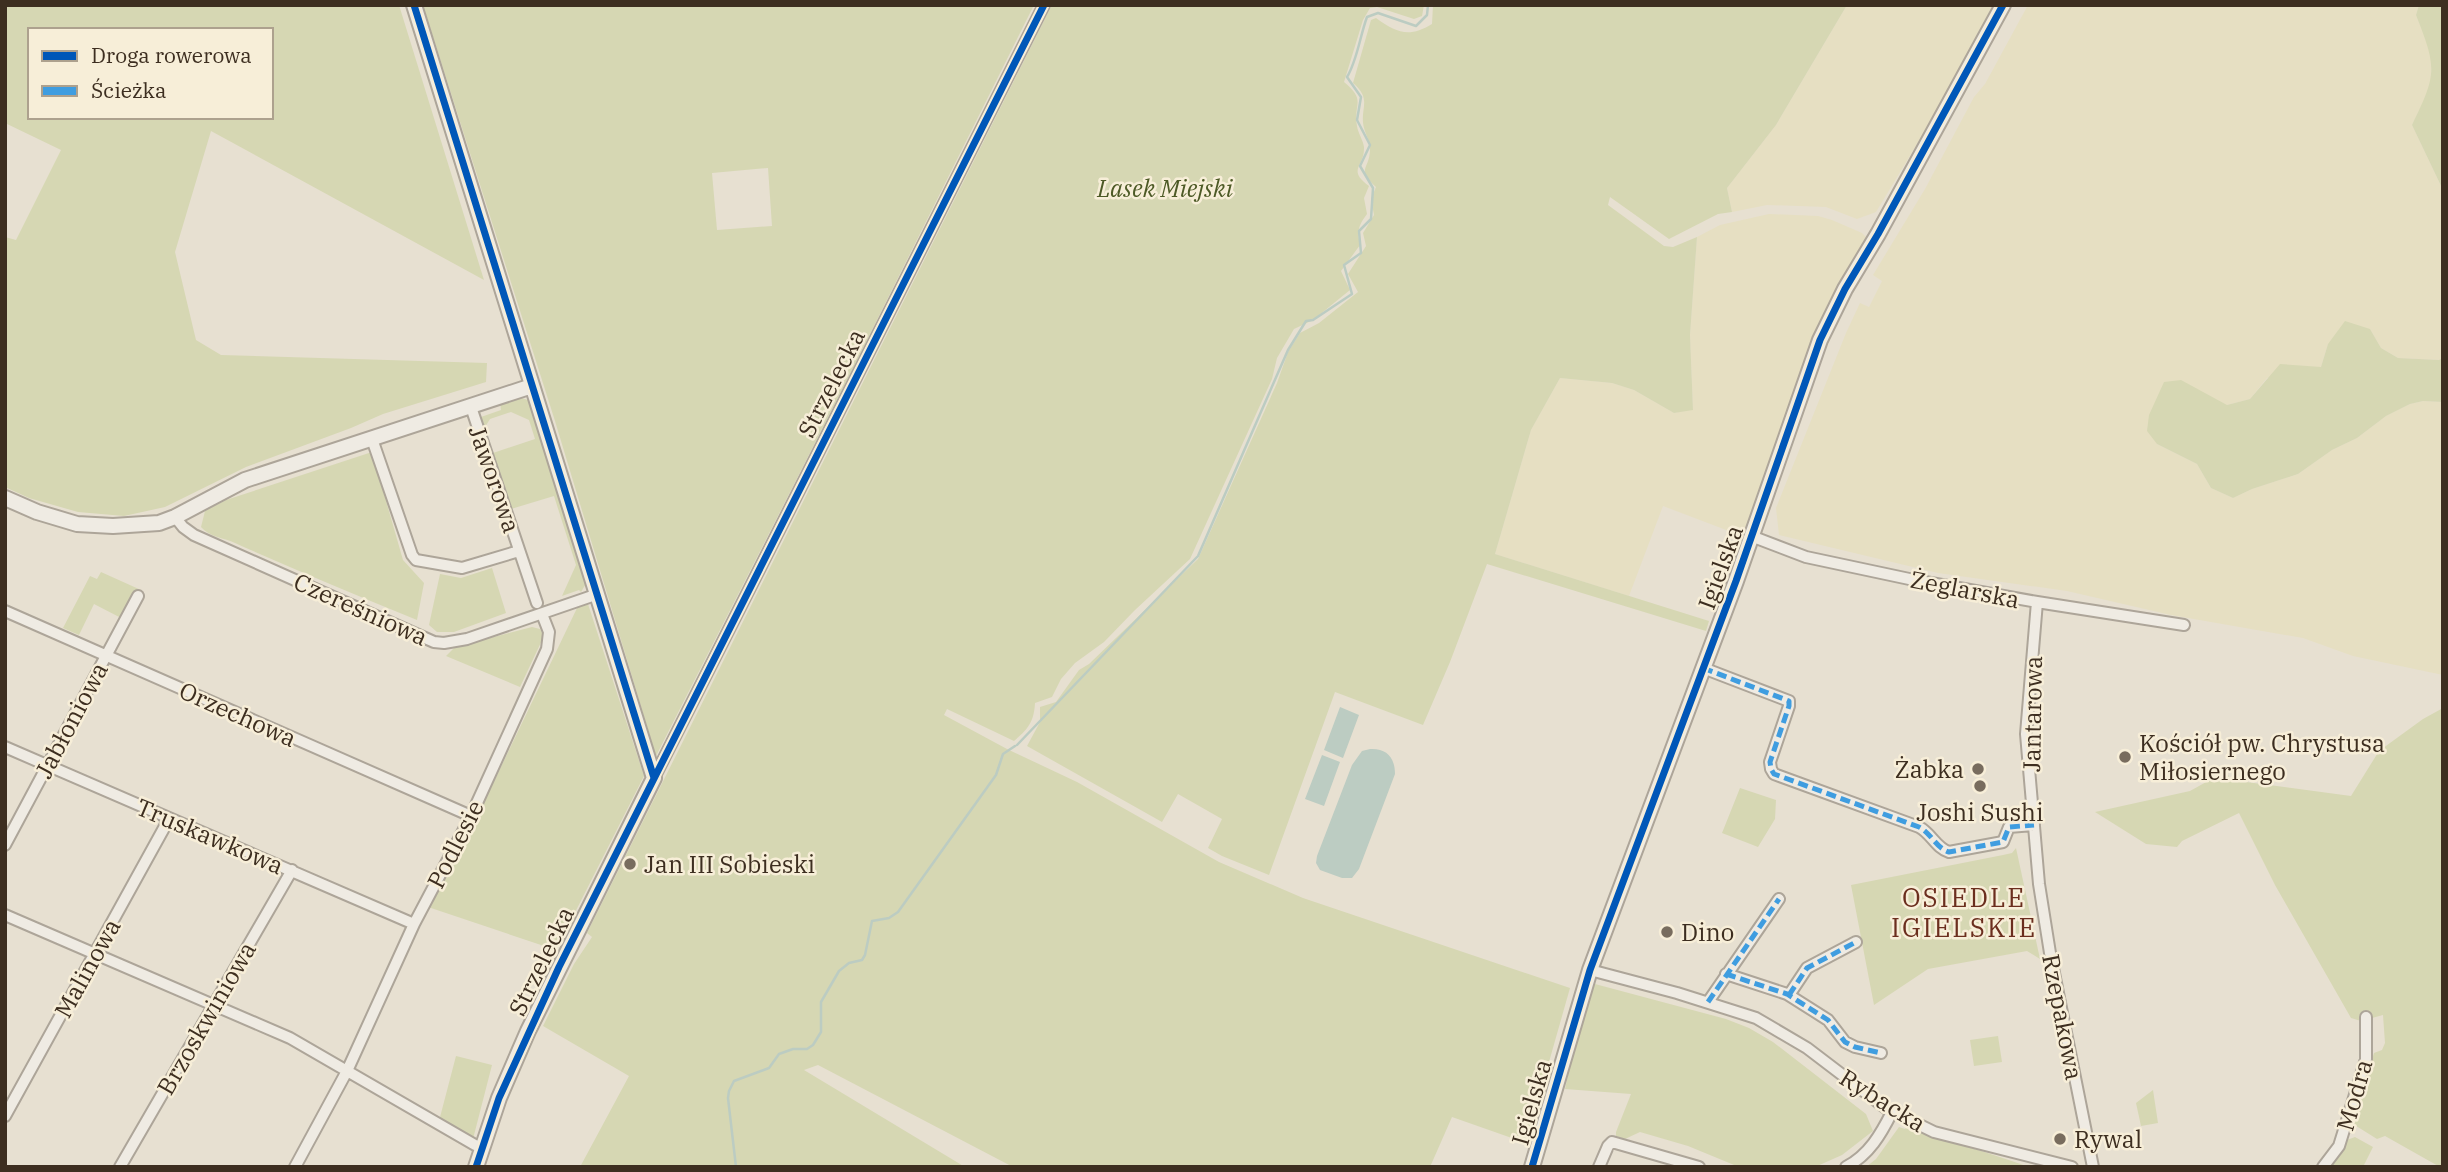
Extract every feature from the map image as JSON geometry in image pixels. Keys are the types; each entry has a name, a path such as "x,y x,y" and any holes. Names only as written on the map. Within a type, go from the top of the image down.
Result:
{"street":[{"path":"414,5 654,778"},
{"name":"Strzelecka","path":"476,1167 499,1098 528,1031 1044,5"},
{"name":"Igielska","path":"1532,1167 1590,970 1703,668 1820,340 1845,289 2003,5"},
{"path":"5,498 37,512 77,524 103,526 159,523 245,480 532,386"},
{"name":"Jaworowa","path":"471,407 540,609"},
{"name":"Jaworowa","path":"372,439 414,558 457,568 519,551"},
{"name":"Czereśniowa","path":"175,517 194,535 433,642 455,642 540,609 598,594"},
{"name":"Żeglarska","path":"1751,536 1806,557 2037,602 2184,625"},
{"name":"Jabłoniowa","path":"5,845 138,596"},
{"name":"Jantarowa","path":"2034,825 2026,734 2037,602"},
{"name":"Podlesie","path":"295,1167 347,1071 414,924 471,816 547,649 549,632 540,609"},
{"name":"Orzechowa","path":"5,611 471,816"},
{"path":"1703,668 1789,701 1770,762 1774,774 1919,827 1928,833 1941,849 1949,852 2003,842 2010,827 2034,825"},
{"name":"Truskawkowa","path":"5,747 414,924"},
{"name":"Malinowa","path":"5,1116 169,819"},
{"name":"Rzepakowa","path":"2034,825 2045,924 2094,1167"},
{"name":"Brzoskwiniowa","path":"120,1167 292,870"},
{"path":"1708,1003 1779,899"},
{"path":"5,915 290,1038 482,1147"},
{"path":"1789,995 1807,968 1856,942"},
{"name":"Rybacka","path":"1590,970 1678,992 1756,1018 1781,1031 1892,1112 1934,1132 2072,1167"},
{"path":"1726,974 1789,995 1828,1020 1845,1042 1881,1053"},
{"name":"Modra","path":"2323,1167 2339,1146 2362,1070 2367,1051 2366,1017"},
{"path":"1846,1167 1858,1161 1868,1150 1882,1133 1892,1112"},
{"path":"1600,1167 1612,1142 1699,1167"}],"shaded area":[{"path":"1847,5 1993,5 1952,86 1876,212 1857,219 1826,207 1767,205 1732,212 1727,188 1776,125"},
{"path":"2028,5 2419,5 2416,15 2432,54 2431,87 2412,125 2443,190 2443,358 2398,358 2381,348 2370,329 2328,344 2321,367 2267,378 2250,399 2227,405 2157,444 2197,464 2211,488 2233,498 2298,474 2332,450 2357,438 2386,416 2410,404 2423,401 2443,402 2443,675 2353,656 2303,638 2171,615 2067,591 1938,573 1779,535 1776,508 1860,303 1869,307 1882,281 1873,275 1925,189 1974,97 1985,84"},
{"path":"1769,214 1818,216 1862,233 1868,239 1810,349 1742,536 1663,506 1629,596 1495,554 1531,430 1560,378 1612,383 1634,390 1674,413 1693,409 1690,335 1697,237 1720,225"},
{"path":"1340,707 1359,715 1343,758 1324,750"},
{"path":"1381,750 1391,758 1395,774 1359,869 1352,878 1342,878 1320,870 1316,863 1317,856 1352,765 1362,751"},
{"path":"1322,755 1340,762 1324,806 1305,799"}],"green space":[{"path":"5,5 399,5 484,280 211,131 175,252 196,340 221,355 487,363 486,382 383,414 246,467 165,507 124,516 78,512 29,498 5,487 5,237 16,240 61,150 5,123"},
{"path":"423,5 1034,5 656,756 555,421","holes":["768,168 772,226 717,230 712,173"]},
{"name":"Lasek Miejski","path":"1052,5 1424,5 1422,16 1414,19 1377,7 1370,8 1363,20 1344,82 1351,88 1358,102 1356,118 1364,154 1358,171 1359,176 1369,186 1364,198 1367,214 1359,229 1360,245 1341,271 1350,290 1313,320 1294,329 1277,358 1272,379 1190,559 1104,642 1075,663 1061,679 1052,697 1035,703 1029,725 1014,741 947,709 944,715 1077,782 1219,862 1303,898 1570,988 1526,1143 1452,1117 1430,1167 1013,1167 818,1065 804,1070 965,1167 580,1167 629,1076 543,1026 574,964 592,937 587,933"},
{"path":"1433,5 1847,5 1776,125 1727,188 1732,212 1718,214 1669,239 1610,197 1608,205 1664,246 1673,247 1697,237 1690,335 1693,410 1674,413 1634,390 1612,383 1560,378 1531,430 1495,554 1709,621 1706,631 1487,564 1423,725 1335,692 1269,875 1208,848 1222,819 1178,794 1162,822 1027,746 1040,722 1040,707 1056,702 1079,670 1089,664 1198,559 1277,383 1288,352 1300,333 1319,323 1358,292 1348,274 1366,246 1363,233 1374,215 1371,199 1376,187 1365,172 1370,149 1363,121 1364,99 1353,83 1371,20 1376,18 1403,32 1416,31 1432,24"},
{"path":"2419,5 2443,5 2443,190 2412,125 2426,94 2431,71 2428,47 2416,15"},
{"path":"2345,321 2370,329 2381,348 2398,358 2443,358 2443,402 2423,401 2410,404 2386,416 2357,438 2332,450 2298,474 2233,498 2211,488 2197,464 2157,444 2147,431 2149,415 2164,382 2181,380 2227,405 2250,399 2280,364 2321,367 2328,344"},
{"path":"519,397 528,400 534,409 587,582 581,592 579,590 562,596 576,565 554,496 511,509 493,453 535,439 529,420 511,412 490,419 485,427 481,417 501,410 500,402"},
{"path":"372,452 403,560 424,583 417,620 213,535 201,527 205,511 226,500"},
{"path":"492,568 506,613 454,632 437,632 429,625 440,574 461,578"},
{"path":"101,572 141,590 123,619 94,604 79,635 63,628 90,576 97,579"},
{"path":"588,604 644,776 556,950 428,907 476,819 578,606"},
{"path":"532,627 540,629 544,636 520,687 446,656 455,647"},
{"path":"2443,708 2443,1167 2440,1167 2385,1136 2377,1139 2353,1124 2374,1053 2382,1050 2385,1043 2383,1015 2361,1021 2351,1018 2275,885 2239,813 2182,841 2177,847 2146,844 2095,812 2190,791 2226,771 2231,780 2351,796 2379,751"},
{"path":"1740,788 1776,800 1775,819 1758,847 1722,833"},
{"path":"2016,848 2040,959 2027,951 1928,969 1874,1005 1851,885 2012,853"},
{"path":"1595,984 1726,1019 1749,1028 1773,1042 1866,1114 1873,1131 1842,1155 1815,1167 1739,1167 1688,1146 1640,1132 1625,1139 1616,1136 1631,1094 1565,1089 1579,1026"},
{"path":"1998,1036 2002,1062 1974,1066 1970,1040"},
{"path":"456,1056 492,1065 473,1139 439,1121"},
{"path":"2153,1090 2158,1123 2141,1126 2136,1103"},
{"path":"1909,1125 2029,1167 1866,1167 1876,1159 1899,1127 1905,1129"},
{"path":"2355,1137 2373,1147 2363,1167 2331,1167 2347,1140"}],"waterway":[{"path":"1017,745 1198,556 1288,350 1306,321 1313,320 1352,294 1344,265 1361,253 1359,231 1371,219 1373,188 1360,166 1370,145 1357,120 1361,97 1347,77 1367,17 1378,13 1416,26 1427,15 1428,5"},
{"path":"736,1167 728,1098 734,1081 769,1068 779,1054 793,1049 807,1049 813,1045 821,1032 821,1002 839,971 849,963 862,960 872,921 889,918 898,912 996,775 1003,754 1015,746"}],"marked path":[{"path":"1703,668 1789,701 1770,762 1774,774 1919,827 1949,852 2003,842 2009,827 2034,825"},
{"path":"1708,1002 1779,899"},
{"path":"1789,995 1807,968 1856,942"},
{"path":"1726,974 1787,994 1828,1020 1845,1042 1881,1053"}],"cycle path":[{"path":"414,5 654,778"},
{"path":"476,1167 499,1098 559,967 1044,5"},
{"path":"1532,1167 1590,970 1736,581 1820,340 1845,289 2003,5"}],"place":[{"name":"Kościół pw. Chrystusa Miłosiernego","path":"2125,757"},
{"name":"Żabka","path":"1978,769"},
{"name":"Joshi Sushi","path":"1980,786"},
{"name":"Jan III Sobieski","path":"630,864"},
{"name":"Dino","path":"1667,932"},
{"name":"Rywal","path":"2060,1139"}],"district":[{"name":"OSIEDLE IGIELSKIE","path":"1964,912"}]}
